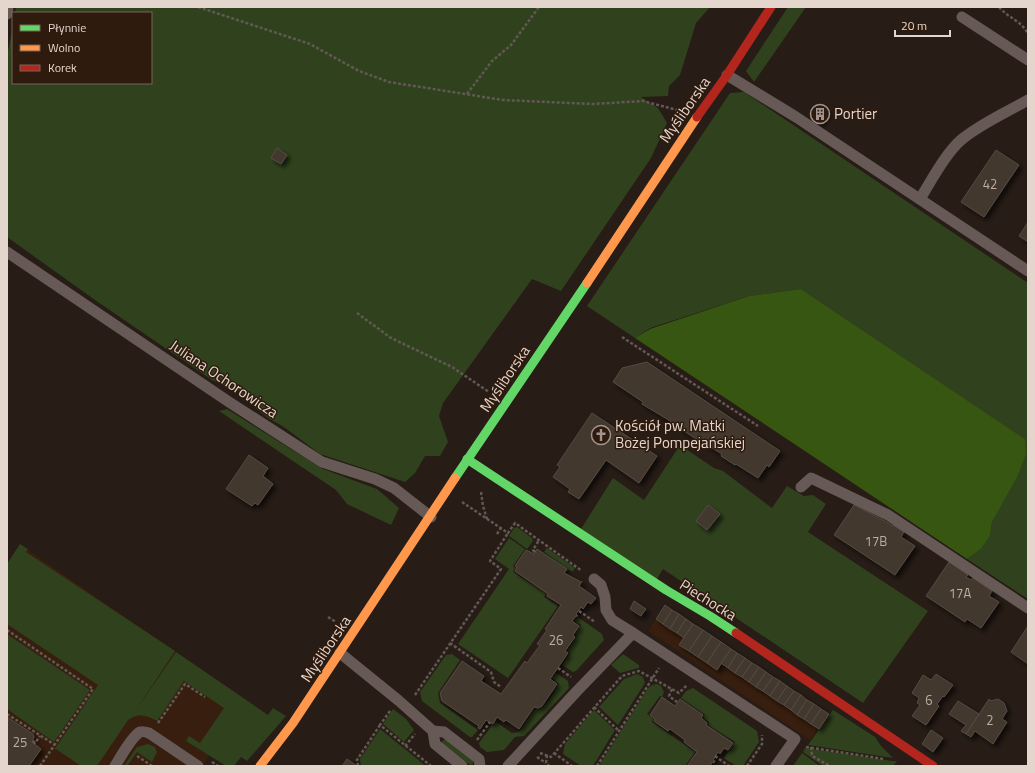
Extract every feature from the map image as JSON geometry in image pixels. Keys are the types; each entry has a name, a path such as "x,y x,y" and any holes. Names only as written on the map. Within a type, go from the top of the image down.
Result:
{"street":[{"name":"Myśliborska","path":"260,766 293,723 431,517 467,459 506,404 771,7"},
{"name":"Piechocka","path":"467,459 666,590 710,616 933,766"}],"lane":[{"path":"7,14 8,7"},
{"path":"962,17 1028,60"},
{"path":"727,75 775,104 1028,271"},
{"path":"920,199 951,151 961,140 1028,100"},
{"name":"Juliana Ochorowicza","path":"7,252 229,402 322,462 375,479 394,488 431,517"},
{"path":"802,487 811,478 888,515 1028,608"},
{"path":"594,579 601,585 605,597 606,610 612,620 795,739 776,766"},
{"path":"508,766 633,633"},
{"path":"340,653 398,700 433,731 444,732 479,760 480,766"},
{"path":"115,766 136,735 145,731 198,766"},
{"path":"433,731 435,744 462,766"}],"path":[{"path":"198,7 310,44 359,71 389,82 503,100 593,104 643,101 673,108 695,119"},
{"path":"467,94 492,61 511,45 539,7"},
{"path":"999,7 1004,14 1024,26 1028,34"},
{"path":"357,313 391,338 452,367 506,404"},
{"path":"622,337 758,426"},
{"path":"462,502 508,532"},
{"path":"412,698 501,569 490,561 515,523 594,579"},
{"path":"497,534 501,528"},
{"path":"536,552 533,550 539,540"},
{"path":"7,630 93,689 40,766"},
{"path":"450,643 491,672 494,682 501,687"},
{"path":"597,766 667,655"},
{"path":"558,668 574,678"},
{"path":"538,752 551,757 622,676 639,670 679,692 689,682"},
{"path":"157,725 185,684 205,698"},
{"path":"672,689 669,696 677,702"},
{"path":"358,766 357,760 398,700"},
{"path":"594,707 619,731"},
{"path":"7,714 55,745"},
{"path":"476,741 490,722"},
{"path":"380,726 431,766"},
{"path":"747,766 762,744 762,731"},
{"path":"33,741 35,743 40,736"},
{"path":"801,749 805,746 891,760 901,759 905,748"},
{"path":"811,747 812,756 830,766"},
{"path":"554,753 572,766"},
{"path":"535,755 549,766"},
{"path":"546,763 547,755"},
{"path":"134,761 137,756 152,766"},
{"path":"715,756 730,766"}],"shaded area":[{"path":"20,544 261,710 213,750 202,766 7,766 7,563"},
{"path":"665,605 829,714 810,740 648,631"}],"green space":[{"path":"16,7 710,7 696,23 680,75 669,86 668,96 641,97 658,108 667,123 651,158 561,291 532,279 443,403 439,416 448,442 440,456 425,456 415,473 405,482 320,454 284,427 268,418 238,391 212,380 95,300 7,237 7,55 12,32 12,84 152,84 152,12 15,12"},
{"path":"788,7 806,7 754,82 746,71"},
{"path":"744,92 1028,283 1028,599 967,559 981,549 990,536 992,522 1002,502 1025,439 801,289 749,296 650,328 635,338 587,306 730,93"},
{"path":"801,289 1025,439 1026,454 1017,477 992,522 990,536 981,549 967,559 635,338 650,329 749,296"},
{"path":"227,409 323,469 377,489 399,508 391,525 347,504 336,490 219,411"},
{"path":"680,445 714,468 723,471 772,508 787,486 804,496 813,495 826,504 808,532 928,611 863,703 663,569 657,579 581,529 613,478 644,500"},
{"path":"517,527 532,538 533,541 527,549 509,536 514,528"},
{"path":"509,538 525,549 513,566 515,568 513,572 546,594 544,597 558,606 508,678 458,644 509,569 495,559"},
{"path":"20,544 28,549 26,552 175,651 134,713 176,652 268,715 273,708 286,716 247,761 241,757 234,766 226,766 186,741 189,736 200,743 224,708 184,681 157,721 142,715 135,716 128,720 97,766 81,766 56,749 54,750 98,685 7,624 7,564"},
{"path":"547,548 575,568 572,572 544,552"},
{"path":"578,617 602,634 604,640 576,671 573,672 562,665 570,653 567,651 577,636 575,634 581,625 574,621"},
{"path":"7,634 90,690 54,742 7,709"},
{"path":"452,654 460,660 438,693 440,703 478,730 472,737 422,701 420,692 446,655"},
{"path":"623,654 639,665 639,668 620,673 611,665"},
{"path":"556,673 568,681 569,688 524,736 515,737 504,750 487,752 480,747 479,743 492,725 493,726 496,722 512,733 519,732 534,709 542,707 552,696 559,684 552,678"},
{"path":"637,674 643,677 645,683 618,725 599,707 624,679"},
{"path":"657,684 661,686 664,692 662,697 660,696 647,714 654,719 652,722 695,752 685,766 599,766 648,688"},
{"path":"693,688 757,731 759,742 743,766 736,766 724,758 735,742 708,725 709,722 703,718 705,715 681,698 686,691"},
{"path":"393,709 406,719 414,730 404,742 383,724"},
{"path":"594,710 615,730 593,766 581,766 563,754 565,744"},
{"path":"833,710 875,737 881,746 893,758 808,745"},
{"path":"380,729 426,766 361,766 360,759"},
{"path":"444,740 473,761 473,764 470,765 442,744 442,741"},
{"path":"148,744 155,747 157,752 152,762 137,752 127,766 124,766 137,747"},
{"path":"805,748 897,761 893,766 823,766 803,752"},
{"path":"802,753 820,766 793,766"}],"building":[{"name":"Portier","path":"819,106 828,112 820,123 811,117"},
{"path":"277,148 287,155 281,164 271,158"},
{"path":"996,150 1019,165 984,217 961,202"},
{"path":"1028,222 1028,242 1019,236"},
{"path":"647,362 780,451 769,467 767,465 758,478 736,464 735,465 721,456 722,454 642,404 643,402 613,382 622,368"},
{"name":"Kościół pw. Matki Bożej Pompejańskiej","path":"592,413 657,456 639,483 606,460 579,499 568,492 570,489 553,477 560,467 557,465"},
{"path":"249,455 268,468 263,476 273,484 258,505 255,503 252,506 226,489"},
{"path":"708,505 720,514 707,530 696,521"},
{"path":"854,505 904,532 901,537 915,546 895,575 834,535"},
{"path":"537,549 567,569 564,573 581,582 582,581 579,586 596,598 591,604 588,602 583,609 581,607 576,614 578,616 576,616 572,621 579,626 573,635 575,637 565,651 568,653 550,679 557,684 542,706 538,708 534,707 519,729 506,720 504,722 497,717 493,724 486,720 480,729 478,728 479,726 442,701 440,693 462,661 484,676 481,681 501,694 525,661 527,663 540,645 537,644 561,605 515,571 517,567 515,566 526,550 534,554"},
{"path":"949,562 968,575 966,577 971,580 973,578 992,591 989,596 999,602 981,628 967,619 965,622 926,596"},
{"path":"634,601 646,609 641,616 630,609"},
{"path":"665,605 672,610 663,624 656,619"},
{"path":"672,610 679,614 670,629 663,624"},
{"path":"679,614 686,619 677,633 670,629"},
{"path":"686,619 693,624 684,638 677,633"},
{"path":"693,624 703,630 689,651 679,645"},
{"path":"1028,626 1028,664 1011,652"},
{"path":"703,630 712,636 698,657 689,651"},
{"path":"712,636 721,642 707,663 698,657"},
{"path":"721,642 731,649 717,670 707,663"},
{"path":"731,649 737,653 728,668 721,663"},
{"path":"737,653 745,658 735,673 728,668"},
{"path":"745,658 752,663 742,677 735,673"},
{"path":"752,663 759,667 749,682 742,677"},
{"path":"759,667 766,672 756,687 749,682"},
{"path":"766,672 773,677 763,691 756,687"},
{"path":"936,674 953,685 937,704 939,706 926,725 912,716 920,705 917,703 919,698 912,693 923,675 931,680"},
{"path":"773,677 780,681 770,696 763,691"},
{"path":"780,681 787,686 777,701 770,696"},
{"path":"787,686 794,691 784,705 777,701"},
{"path":"794,691 801,695 791,710 784,705"},
{"path":"801,695 807,700 797,715 791,710"},
{"path":"662,697 675,706 680,699 703,715 701,718 707,723 706,725 733,743 728,750 724,748 720,754 718,752 713,760 715,761 714,763 712,762 710,766 687,766 697,752 684,742 685,740 670,729 668,731 654,721 655,719 650,715"},
{"path":"989,699 991,701 998,699 1004,703 1007,711 1002,719 1007,722 993,744 975,731 971,737 966,734"},
{"path":"807,700 814,704 804,719 797,715"},
{"path":"958,701 979,714 966,734 961,731 966,725 949,714"},
{"path":"814,704 821,709 811,724 804,719"},
{"path":"821,709 829,714 819,729 811,724"},
{"path":"7,717 33,734 34,737 32,742 41,749 29,766 7,766"},
{"path":"931,730 943,738 933,752 922,744"},
{"path":"347,759 357,766 342,766"}],"traffic: fast":[{"path":"455,478 587,283"},
{"path":"467,459 666,590 736,633"}],"traffic: slow":[{"path":"587,283 697,117"},
{"path":"260,766 293,723 455,478"}],"traffic: jam":[{"path":"697,117 727,75 771,7"},
{"path":"736,633 933,766"}],"place":[{"name":"Portier","path":"820,114"},
{"name":"Kościół pw. Matki Bożej Pompejańskiej","path":"601,435"}]}
